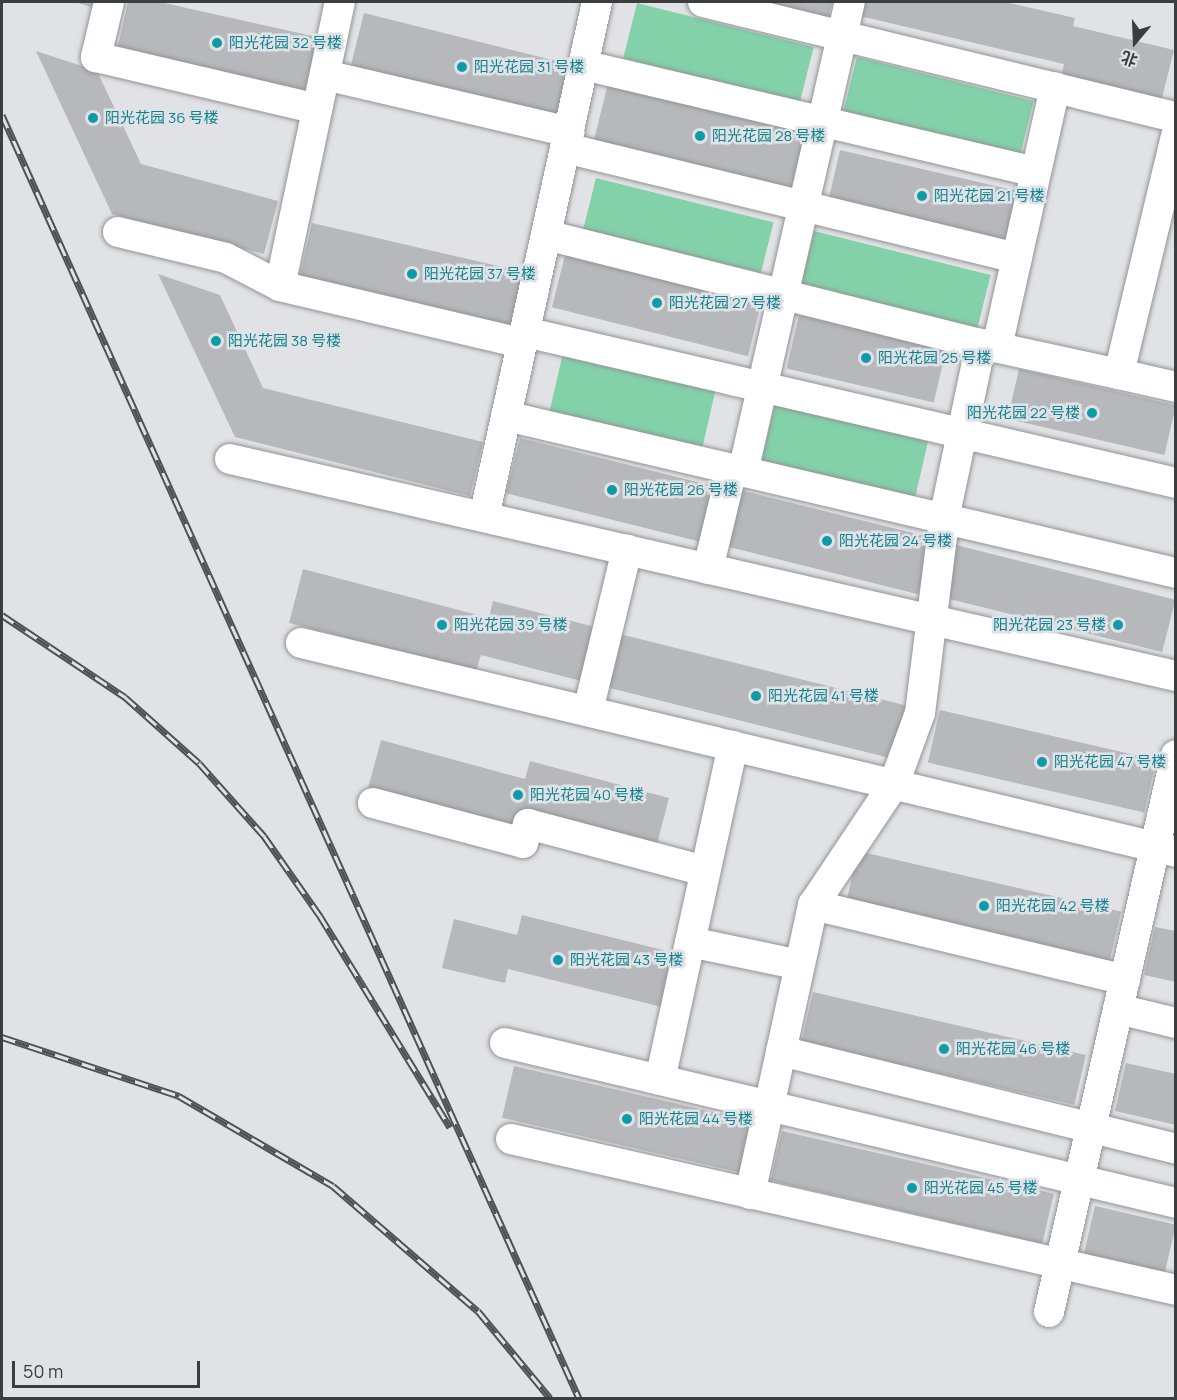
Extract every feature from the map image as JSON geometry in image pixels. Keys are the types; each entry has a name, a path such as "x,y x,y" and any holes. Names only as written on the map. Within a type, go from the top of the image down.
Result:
{"street":[{"path":"109,2 96,57 317,109"},
{"path":"280,286 340,2"},
{"path":"484,517 597,2"},
{"path":"703,2 1176,117"},
{"path":"708,569 762,387 850,2"},
{"path":"583,65 1035,172"},
{"path":"325,75 803,206 1017,258"},
{"path":"750,1194 813,905 894,784 920,713 944,519 962,433 1017,258 1054,87"},
{"path":"1119,374 1176,136"},
{"path":"118,232 226,258 280,286 762,387 1176,483"},
{"path":"546,235 989,346 1176,387"},
{"path":"506,416 1176,573"},
{"path":"230,459 1176,676"},
{"path":"588,711 627,550"},
{"path":"301,643 1165,850"},
{"path":"660,1080 733,746"},
{"path":"1049,1312 1125,980 1165,850 1176,755"},
{"path":"373,804 523,843 528,824 705,871"},
{"path":"813,905 1125,980"},
{"path":"690,942 800,965"},
{"path":"1118,1009 1176,1023"},
{"path":"505,1043 1176,1203"},
{"path":"781,1051 1176,1149"},
{"path":"511,1139 1060,1266 1176,1290"}],"green space":[{"path":"637,3 814,47 800,102 623,58"},
{"path":"857,57 1034,101 1020,157 843,113"},
{"path":"596,178 774,222 760,278 582,233"},
{"path":"814,231 991,275 977,331 800,287"},
{"path":"563,353 716,388 701,452 548,416"},
{"path":"775,402 929,438 914,502 760,466"}],"building":[{"path":"75,2 99,2 97,9"},
{"name":"阳光花园 32 号楼","path":"128,2 160,2 317,37 305,92 117,50"},
{"path":"767,2 832,2 828,18"},
{"path":"863,2 1005,2 1075,18 1073,26 1174,50 1161,102 1061,78 1064,64 860,16"},
{"name":"阳光花园 31 号楼","path":"364,13 574,65 560,121 350,68"},
{"name":"阳光花园 36 号楼","path":"36,51 97,71 141,164 278,201 264,254 112,214"},
{"name":"阳光花园 28 号楼","path":"608,84 805,133 791,189 594,140"},
{"name":"阳光花园 21 号楼","path":"840,150 1017,191 1006,242 828,201"},
{"name":"阳光花园 37 号楼","path":"312,223 523,272 511,327 299,279"},
{"name":"阳光花园 27 号楼","path":"566,251 762,300 748,356 552,307"},
{"name":"阳光花园 38 号楼","path":"158,274 220,295 263,388 483,442 470,496 235,437"},
{"name":"阳光花园 25 号楼","path":"799,315 946,349 934,403 787,369"},
{"name":"阳光花园 22 号楼","path":"1019,369 1176,405 1164,455 1008,419"},
{"name":"阳光花园 26 号楼","path":"520,438 717,487 703,542 506,493"},
{"name":"阳光花园 24 号楼","path":"736,489 932,538 918,594 722,545"},
{"name":"阳光花园 23 号楼","path":"956,545 1175,600 1162,652 943,597"},
{"name":"阳光花园 39 号楼","path":"303,569 489,618 493,601 595,627 581,681 481,655 476,671 289,623"},
{"name":"阳光花园 41 号楼","path":"620,634 905,705 892,758 607,687"},
{"name":"阳光花园 47 号楼","path":"940,710 1156,760 1144,813 928,763"},
{"name":"阳光花园 40 号楼","path":"381,740 525,779 530,761 669,798 656,848 518,811 513,831 367,792"},
{"name":"阳光花园 42 号楼","path":"858,851 1121,912 1109,962 846,902"},
{"name":"阳光花园 43 号楼","path":"522,915 675,953 662,1007 508,969 505,983 442,968 454,919 517,935"},
{"path":"1155,927 1176,931 1176,982 1144,975"},
{"name":"阳光花园 46 号楼","path":"813,992 1086,1055 1074,1105 802,1042"},
{"path":"1126,1063 1176,1074 1176,1125 1115,1111"},
{"name":"阳光花园 44 号楼","path":"514,1066 752,1121 740,1173 502,1118"},
{"name":"阳光花园 45 号楼","path":"782,1131 1054,1194 1042,1243 771,1181"},
{"path":"1095,1206 1176,1225 1165,1273 1084,1255"}],"railway":[{"path":"2,115 579,1398"},
{"path":"2,615 125,697 199,763 264,836 320,916 450,1127"},
{"path":"2,1037 179,1096 333,1186 478,1311 550,1398"}],"place":[{"name":"阳光花园 32 号楼","path":"217,43"},
{"name":"阳光花园 31 号楼","path":"462,67"},
{"name":"阳光花园 36 号楼","path":"93,118"},
{"name":"阳光花园 28 号楼","path":"700,136"},
{"name":"阳光花园 21 号楼","path":"922,196"},
{"name":"阳光花园 37 号楼","path":"412,274"},
{"name":"阳光花园 27 号楼","path":"657,303"},
{"name":"阳光花园 38 号楼","path":"216,341"},
{"name":"阳光花园 25 号楼","path":"866,358"},
{"name":"阳光花园 22 号楼","path":"1092,413"},
{"name":"阳光花园 26 号楼","path":"612,490"},
{"name":"阳光花园 24 号楼","path":"827,541"},
{"name":"阳光花园 39 号楼","path":"442,625"},
{"name":"阳光花园 23 号楼","path":"1118,625"},
{"name":"阳光花园 41 号楼","path":"756,696"},
{"name":"阳光花园 47 号楼","path":"1042,762"},
{"name":"阳光花园 40 号楼","path":"518,795"},
{"name":"阳光花园 42 号楼","path":"984,906"},
{"name":"阳光花园 43 号楼","path":"558,960"},
{"name":"阳光花园 46 号楼","path":"944,1049"},
{"name":"阳光花园 44 号楼","path":"627,1119"},
{"name":"阳光花园 45 号楼","path":"912,1188"}]}
